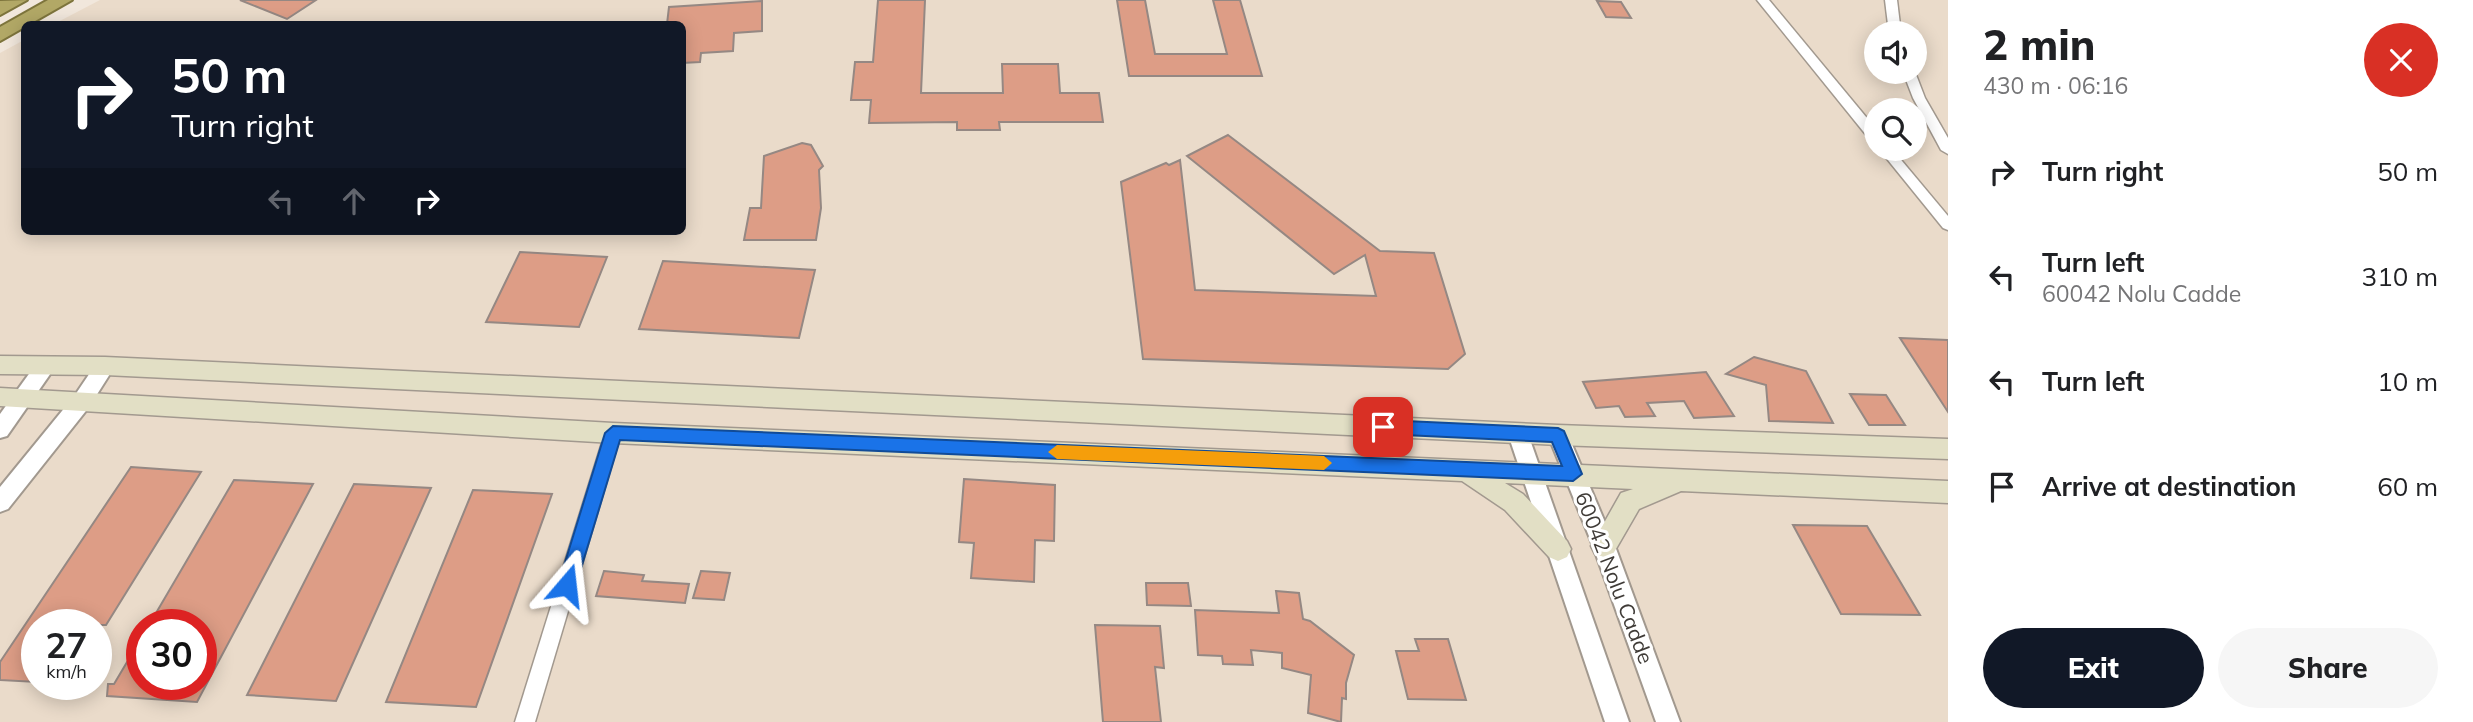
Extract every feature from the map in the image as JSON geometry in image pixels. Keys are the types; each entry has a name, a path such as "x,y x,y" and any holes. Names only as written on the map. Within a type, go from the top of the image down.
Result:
{"highway":[{"path":"0,9 18,0"},
{"path":"25,21 62,0"},
{"path":"0,35 21,23"}],"main road":[{"path":"0,365 105,366 1518,434 1948,449"},
{"path":"10,398 613,433 1948,492"},
{"path":"1464,469 1514,502 1558,549"},
{"path":"1604,546 1630,501 1684,479"}],"street":[{"path":"1763,0 1864,123"},
{"path":"1891,0 1894,21"},
{"path":"1914,84 1948,149"},
{"path":"1895,161 1948,225"},
{"path":"0,430 10,398 46,365"},
{"path":"0,503 82,401 105,366"},
{"path":"525,722 613,433"},
{"path":"1518,434 1617,722"},
{"name":"60042 Nolu Cadde","path":"1558,435 1604,546 1668,722"}],"shaded area":[{"path":"100,0 1948,0 1948,722 0,722 0,53 21,42 21,235 686,235 686,21 60,21"}],"building":[{"path":"240,0 316,0 287,19"},
{"path":"878,0 925,0 921,93 1003,93 1002,64 1058,64 1060,93 1099,93 1103,122 999,122 1000,130 957,130 957,122 869,123 871,100 851,100 855,62 873,62"},
{"path":"1117,0 1145,0 1155,54 1227,54 1213,0 1240,0 1262,76 1129,76"},
{"path":"762,1 762,31 734,33 733,51 701,53 700,62 686,63 686,21 667,21 669,7"},
{"path":"1597,1 1621,2 1631,18 1606,17"},
{"path":"1228,135 1380,251 1434,253 1465,354 1448,369 1143,359 1121,182 1166,163 1169,165 1180,160 1195,290 1376,296 1365,255 1334,274 1187,156"},
{"path":"802,143 811,145 823,166 819,170 821,208 816,240 744,240 750,208 761,208 764,156"},
{"path":"520,252 607,257 579,327 486,322"},
{"path":"663,261 815,270 799,338 639,329"},
{"path":"1900,338 1948,340 1948,412"},
{"path":"1754,357 1806,371 1833,423 1769,421 1766,385 1726,374"},
{"path":"1706,372 1734,416 1694,418 1684,401 1647,403 1655,416 1625,417 1619,406 1596,408 1583,382"},
{"path":"1850,394 1886,395 1905,425 1869,425"},
{"path":"131,467 201,472 112,615 112,609 36,609"},
{"path":"964,479 1055,485 1054,541 1035,540 1034,582 971,578 974,543 959,542"},
{"path":"234,480 313,484 217,664 217,609 158,609"},
{"path":"354,484 431,488 336,701 247,695"},
{"path":"473,490 552,494 476,707 386,702"},
{"path":"1793,525 1867,526 1920,615 1841,614"},
{"path":"604,571 644,575 642,581 689,584 685,603 596,596"},
{"path":"701,571 730,573 724,600 693,598"},
{"path":"1146,583 1188,583 1191,606 1147,605"},
{"path":"1276,591 1299,593 1303,619 1310,621 1354,655 1346,683 1346,699 1342,698 1341,722 1308,713 1311,675 1282,668 1282,653 1251,650 1253,665 1223,664 1222,656 1198,655 1195,610 1279,613"},
{"path":"1095,625 1160,626 1164,668 1155,667 1161,722 1103,722"},
{"path":"21,631 21,681 0,680 0,662"},
{"path":"1415,639 1448,639 1466,700 1408,699 1396,651 1419,651"},
{"path":"126,664 126,697 112,696 114,684"},
{"path":"167,700 198,700 197,702"}],"slow traffic":[{"path":"1057,452 1324,463"}],"route":[{"path":"567,585 613,433 1573,474 1558,435 1383,427"}]}
